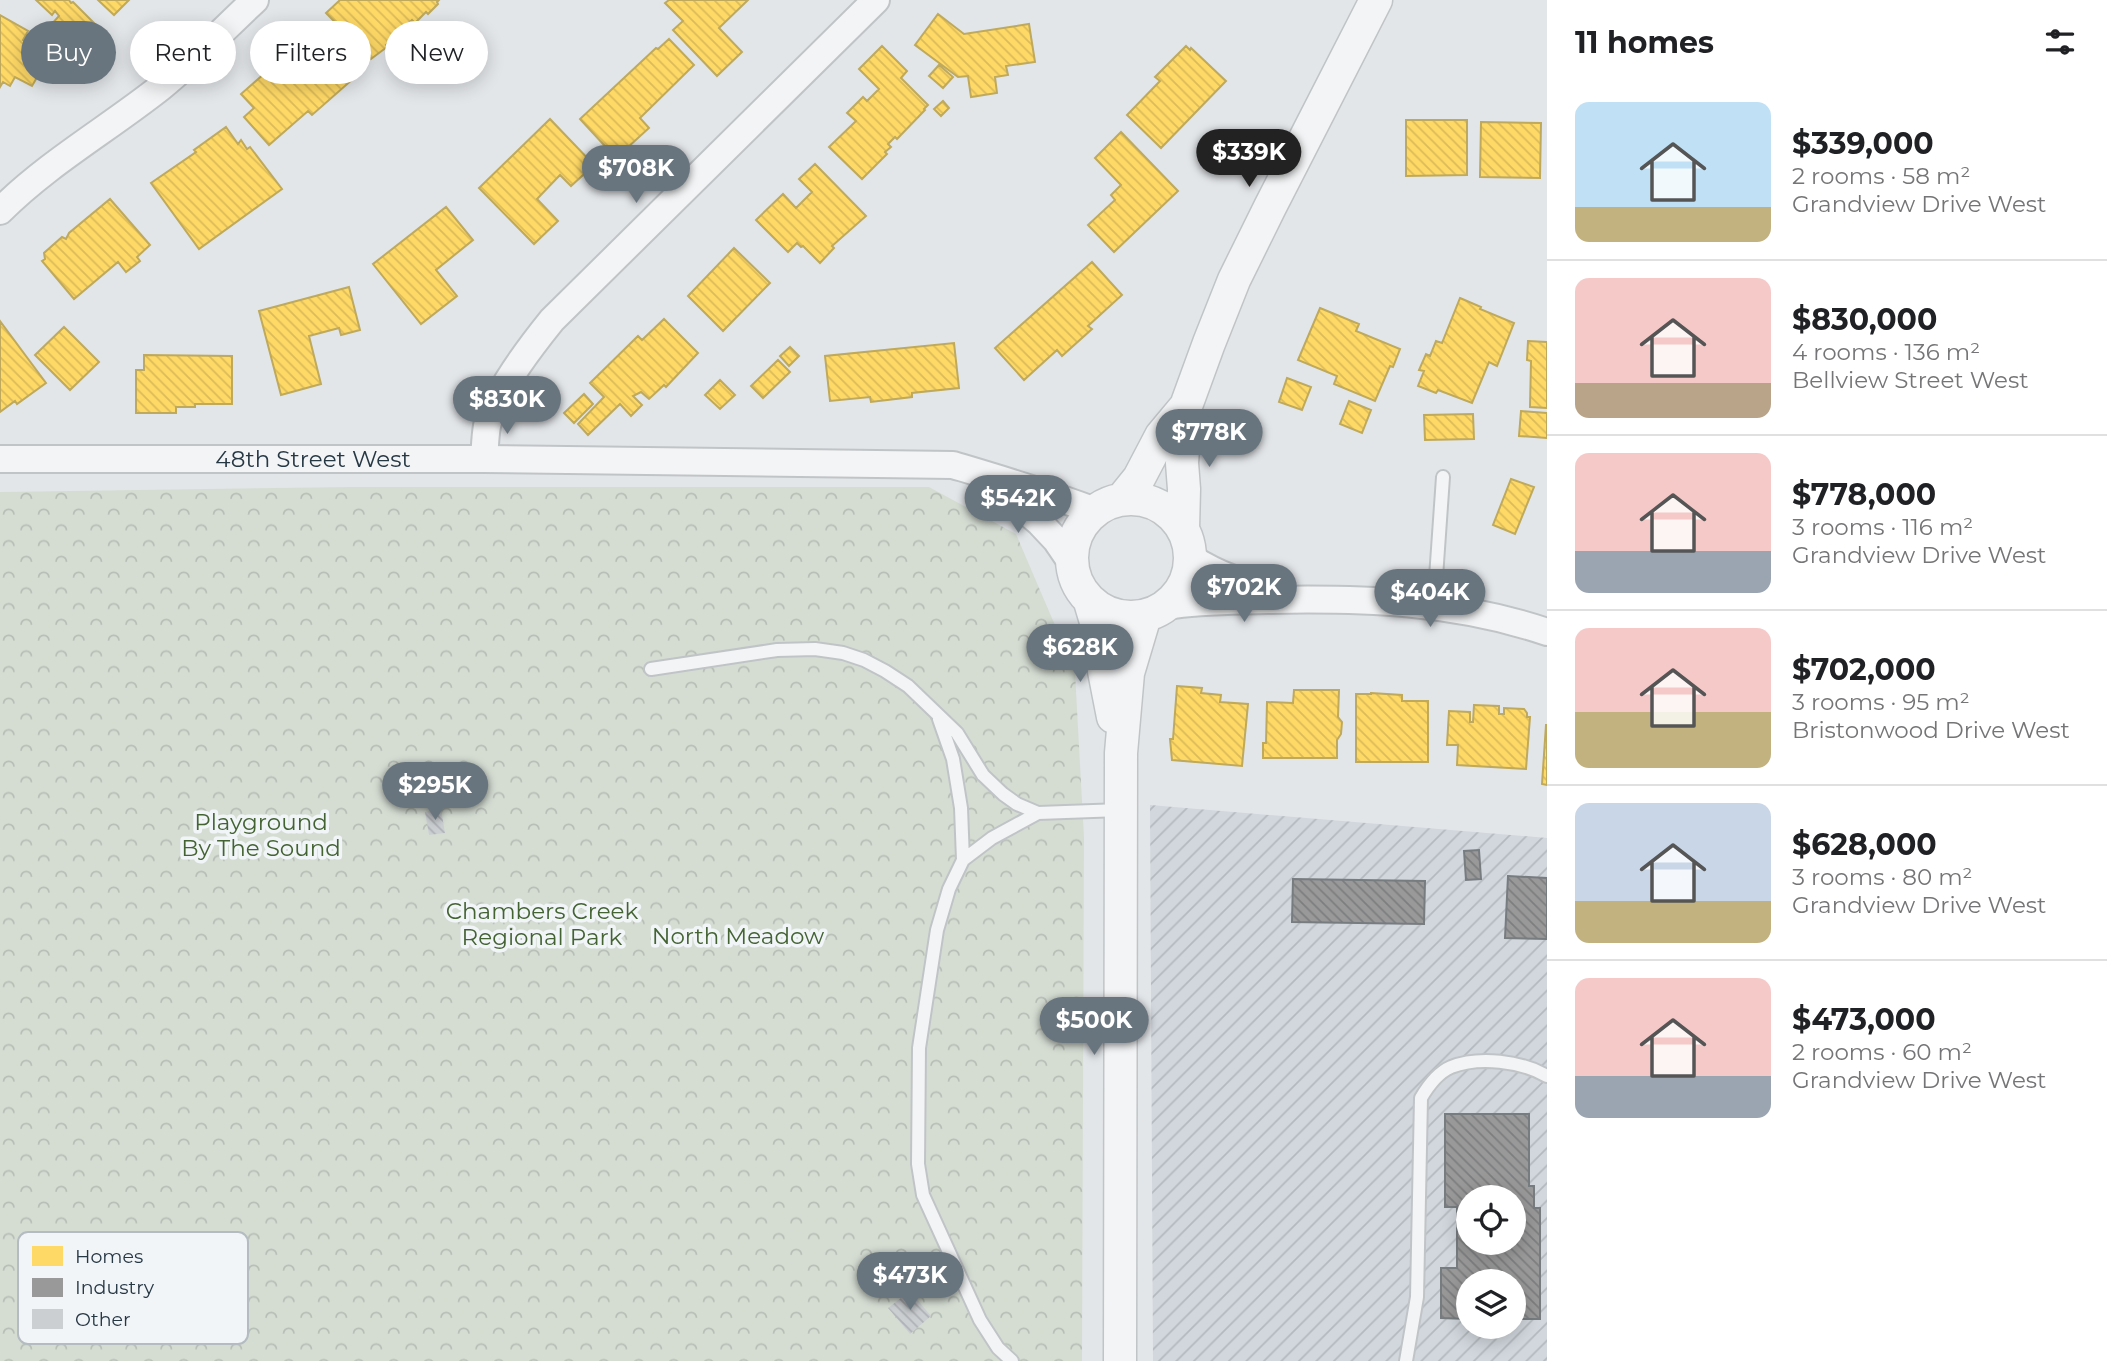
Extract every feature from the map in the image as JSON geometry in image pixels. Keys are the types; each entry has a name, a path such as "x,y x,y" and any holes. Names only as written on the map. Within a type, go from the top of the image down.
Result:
{"street":[{"path":"0,211 83,142 162,86 256,0"},
{"path":"484,459 488,424 498,400 526,351 552,320 876,0"},
{"path":"1120,1361 1121,753 1128,673 1156,611 1182,589 1188,576 1182,463 1186,406 1209,343 1234,280 1376,0"},
{"path":"1186,406 1161,436 1139,478 1108,505 1084,521 1075,538 1071,562 1074,578 1090,602 1109,614 1127,618 1192,602 1383,600 1479,613 1547,632"},
{"name":"48th Street West","path":"0,459 484,459 953,465 1002,481 1108,505"},
{"path":"1002,481 1018,504 1040,523 1071,562"},
{"path":"1108,505 1144,500 1158,505 1174,516 1187,544 1212,571 1242,584 1318,599"},
{"path":"1090,602 1105,652 1104,671 1121,753"}],"lane":[{"path":"1434,606 1443,477"},
{"path":"651,669 777,650 815,649 843,653 864,660 908,686 957,733 983,775 1010,799 1038,813"},
{"path":"938,715 953,759 961,808 963,860"},
{"path":"1012,1361 998,1348 980,1320 923,1195 918,1164 919,1048 937,930 949,889 963,860 992,838 1038,813 1121,810"},
{"path":"1406,1361 1417,1297 1420,1098 1429,1083 1450,1068 1482,1062 1510,1063 1547,1075"}],"shaded area":[{"path":"1150,805 1547,838 1547,1361 1153,1361"}],"green space":[{"name":"Chambers Creek Regional Park","path":"349,487 929,487 1016,534 1075,672 1084,837 1082,1361 0,1361 0,492"}],"building: Homes":[{"path":"36,0 69,0 92,21 54,21 59,16 55,11 52,15"},
{"path":"98,0 129,0 114,15"},
{"path":"340,0 439,0 428,14 426,12 417,21 385,21 385,48 371,59 371,21 334,21 326,13"},
{"path":"669,0 748,0 719,28 742,52 717,76 673,30 683,21 665,3"},
{"path":"938,14 964,34 1029,24 1035,62 1006,66 1008,75 995,77 997,93 971,97 968,76 958,77 915,45"},
{"path":"0,15 21,27 21,80 15,77 10,86 3,82 0,87"},
{"path":"669,39 694,65 640,118 649,128 616,158 580,119"},
{"path":"882,46 907,71 901,78 928,105 897,139 895,137 888,144 891,147 885,152 887,154 862,179 829,147 856,121 847,113 863,97 867,101 879,89 859,69"},
{"path":"1186,46 1226,81 1161,148 1127,115 1160,81 1155,77"},
{"path":"939,65 953,77 943,88 929,76"},
{"path":"252,84 347,84 312,115 308,111 269,145 244,117 254,108 241,94"},
{"path":"943,101 949,108 941,116 934,109"},
{"path":"550,119 594,165 571,186 560,175 537,199 558,221 534,244 479,188"},
{"path":"1406,120 1467,120 1467,175 1406,176"},
{"path":"1481,122 1541,123 1540,178 1480,177"},
{"path":"226,127 238,144 241,140 247,149 250,147 282,189 199,249 151,183"},
{"path":"1121,132 1178,191 1114,252 1088,225 1115,200 1111,195 1121,185 1095,158"},
{"path":"815,164 866,216 832,246 834,248 820,263 797,243 788,252 756,220 783,194 796,208 812,192 799,179"},
{"path":"110,199 150,245 137,257 140,261 126,272 118,262 74,299 42,261 45,259 44,253 62,237 66,239 69,233"},
{"path":"446,207 473,240 436,270 457,296 421,324 373,264"},
{"path":"734,248 770,283 723,331 688,296"},
{"path":"1092,262 1122,295 1088,326 1092,329 1062,356 1057,350 1024,380 995,348"},
{"path":"349,287 360,330 341,335 339,328 309,336 321,384 281,395 259,311"},
{"path":"1460,298 1514,323 1497,366 1489,362 1472,403 1438,390 1436,393 1418,386 1424,371 1419,370 1426,354 1430,356 1436,341 1442,343"},
{"path":"1320,308 1359,324 1356,331 1400,349 1375,401 1334,384 1337,376 1298,360"},
{"path":"664,319 698,353 666,387 664,385 649,399 641,392 633,396 642,405 631,416 620,404 588,435 578,424 604,397 590,383 638,336 642,340"},
{"path":"0,321 46,383 17,404 15,401 0,412"},
{"path":"64,327 99,362 70,390 35,355"},
{"path":"1528,341 1547,342 1547,408 1530,407 1531,361 1527,360"},
{"path":"954,343 959,388 912,393 912,397 871,402 870,397 830,401 825,356"},
{"path":"790,347 799,356 789,366 780,356"},
{"path":"144,355 232,356 232,404 176,407 176,413 136,413 136,370 144,370"},
{"path":"778,360 790,372 763,398 751,386"},
{"path":"1287,378 1311,387 1302,410 1279,402"},
{"path":"720,380 735,395 720,409 705,395"},
{"path":"584,394 593,404 574,423 564,413"},
{"path":"1349,401 1371,410 1362,433 1340,424"},
{"path":"1521,411 1547,413 1547,438 1519,436"},
{"path":"1473,414 1474,439 1425,440 1424,415"},
{"path":"1511,479 1534,487 1515,534 1493,525"},
{"path":"1177,686 1202,688 1201,693 1221,695 1220,702 1248,704 1242,766 1172,760 1170,739 1173,739"},
{"path":"1294,690 1339,690 1338,717 1342,722 1341,734 1337,740 1337,758 1263,758 1267,702 1293,703"},
{"path":"1356,694 1402,695 1402,701 1428,701 1428,762 1356,762"},
{"path":"1474,705 1499,706 1499,714 1504,714 1504,708 1524,709 1527,717 1530,717 1526,769 1457,765 1458,745 1447,745 1449,711 1470,712 1470,722 1473,722"},
{"path":"1547,725 1547,785 1542,784"}],"building: Industry":[{"path":"1479,850 1481,879 1466,880 1464,851"},
{"path":"1508,876 1547,878 1547,939 1505,938"},
{"path":"1293,879 1425,881 1424,924 1292,922"},
{"path":"1445,1114 1529,1114 1529,1186 1534,1186 1534,1208 1540,1208 1540,1319 1526,1319 1526,1269 1456,1269 1456,1319 1441,1318 1441,1268 1457,1268 1457,1255 1526,1255 1526,1185 1456,1185 1456,1207 1445,1207"}],"building: Other":[{"path":"441,809 445,833 429,835 425,812"},
{"path":"910,1291 931,1316 910,1334 888,1308"}],"park label":[{"name":"Playground By The Sound","path":"261,835"},
{"name":"North Meadow","path":"738,936"}]}
